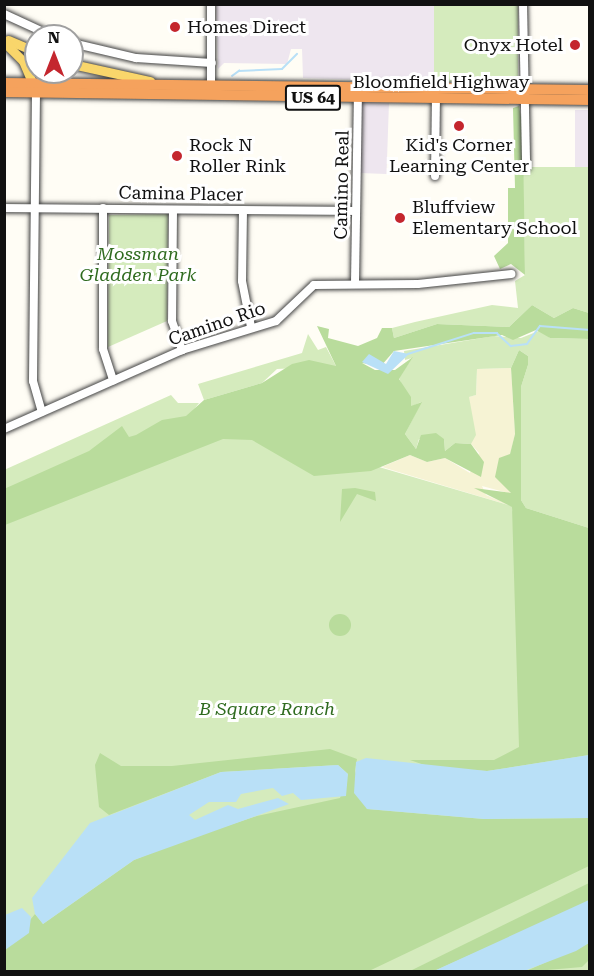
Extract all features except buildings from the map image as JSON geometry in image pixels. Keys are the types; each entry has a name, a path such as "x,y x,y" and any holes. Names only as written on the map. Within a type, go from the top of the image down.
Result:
{"highway":[{"name":"Bloomfield Highway","path":"4,82 35,88 523,94 590,100"},
{"name":"Bloomfield Highway","path":"4,92 35,88 179,85 211,91"},
{"name":"Bloomfield Highway","path":"358,93 436,99 590,90"}],"main road":[{"path":"4,40 24,48"},
{"path":"4,40 23,61 35,88"},
{"path":"4,50 23,61"},
{"path":"84,66 179,85"}],"street":[{"path":"211,4 211,91"},
{"path":"523,4 526,167"},
{"path":"4,15 25,24"},
{"path":"84,46 136,58 212,63"},
{"path":"35,88 33,381 42,412"},
{"name":"Camino Real","path":"356,282 358,93"},
{"path":"435,176 436,99"},
{"name":"Camina Placer","path":"4,208 356,211"},
{"path":"104,208 102,342 113,380"},
{"path":"173,210 172,321 182,350"},
{"path":"243,210 242,281 251,327"},
{"name":"Camino Rio","path":"4,429 182,350 276,321 303,290 356,282 418,284 512,274"}],"shaded area":[{"path":"216,5 434,5 434,82 303,78 302,49 291,49 287,64 224,63 218,69"},
{"path":"362,102 389,103 387,174 360,173"},
{"path":"575,110 589,110 589,167 575,167"},
{"path":"511,368 515,434 503,484 512,494 482,486 486,495 512,506 382,467 410,455 427,462 445,458 470,473 479,453 471,444 469,397 476,395 477,369"}],"green space":[{"path":"434,5 518,5 518,82 434,82"},
{"path":"519,106 523,128 525,275 511,264 500,269 494,256 508,243 508,188 515,188 513,108"},
{"path":"523,167 589,167 589,313 573,308 554,318 532,305 509,327 437,324 394,338 392,328 415,322 492,305 518,308 515,281 525,275"},
{"name":"Mossman Gladden Park","path":"168,214 167,321 108,347 109,215"},
{"path":"532,305 554,318 573,308 589,313 589,339 550,338 536,330 513,340 502,335 394,351 381,366 362,363 375,370 395,370 413,357 399,379 411,397 411,406 422,402 405,434 416,449 421,435 436,433 444,439 445,451 455,443 471,444 484,462 481,477 445,458 427,462 410,455 371,471 314,476 252,440 223,439 5,525 4,489 89,451 122,426 129,437 136,435 162,420 186,416 204,400 262,383 292,364 309,360 336,366 317,326 329,329 328,338 358,346 377,338 382,328 392,328 394,338 437,324 509,327"},
{"path":"541,330 550,338 589,339 589,528 526,508 521,500 521,387 528,365 528,356 519,350 511,368 477,369 476,395 469,397 476,435 471,444 455,443 445,451 444,439 419,439 416,449 405,434 421,402 411,407 399,378 412,358 405,360 404,351 494,336 521,338"},
{"path":"308,334 318,350 326,347 336,366 277,369 262,383 204,400 198,384 302,353"},
{"path":"519,350 528,356 528,365 521,387 521,500 526,508 589,528 589,755 487,771 433,768 410,760 494,760 519,747 512,507 474,488 511,493 495,477 499,458 510,454 515,434 511,368"},
{"name":"B Square Ranch","path":"171,395 178,403 199,403 192,412 512,506 512,511 589,536 589,971 5,971 4,470"},
{"path":"355,488 375,492 376,501 357,494 340,522 342,489"},
{"path":"340,614 348,617 351,625 348,633 340,636 332,633 329,625 332,617"},
{"path":"330,749 357,759 355,771 367,809 484,819 589,818 589,866 369,971 5,972 5,950 35,914 43,924 134,860 176,843 257,816 340,798 348,774 338,765 221,772 109,815 99,807 95,765 100,753 121,766 172,766"},
{"path":"589,883 589,900 580,906 434,971 408,972"},
{"path":"589,943 589,960 582,967 524,972"}],"water":[{"path":"394,351 409,354 388,374 362,362 369,354 386,364"},
{"path":"589,755 589,818 484,819 367,809 354,793 356,762 366,758 487,771"},
{"path":"338,765 348,774 346,796 301,800 293,793 282,796 273,788 241,794 236,802 209,802 189,815 195,820 228,805 238,809 278,798 289,804 134,860 43,924 35,914 32,898 90,823 221,772"},
{"path":"589,900 589,943 576,951 524,971 434,971"},
{"path":"22,908 31,917 29,933 5,950 5,915"}],"waterway":[{"path":"232,76 239,71 282,69 297,54"},
{"path":"408,354 474,333 497,333 511,346 527,344 540,326 590,330"}],"place":[{"name":"Homes Direct","path":"175,27"},
{"name":"Onyx Hotel","path":"575,45"},
{"name":"Kid's Corner Learning Center","path":"459,126"},
{"name":"Rock N Roller Rink","path":"177,156"},
{"name":"Bluffview Elementary School","path":"400,218"}]}
